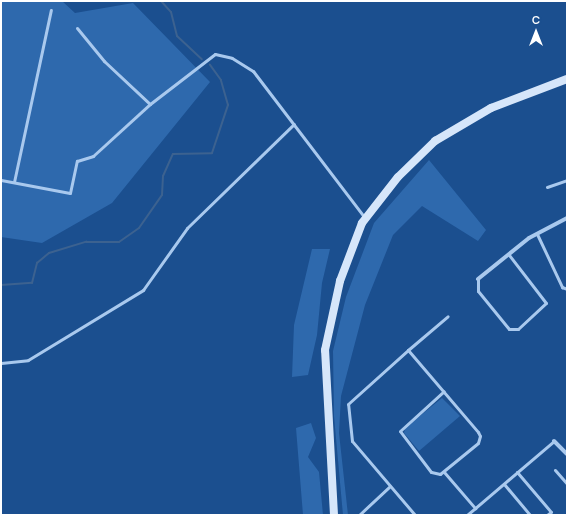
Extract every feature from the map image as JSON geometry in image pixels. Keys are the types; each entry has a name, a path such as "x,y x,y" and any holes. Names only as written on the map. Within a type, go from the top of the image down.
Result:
{"main road":[{"path":"334,515 325,350 340,281 366,219 398,177 435,141 491,108 567,79"}],"street":[{"path":"478,279 537,234 567,218"},
{"path":"554,441 567,454"}],"lane":[{"path":"14,182 52,10"},
{"path":"77,28 104,61 150,104"},
{"path":"1,180 70,193 77,162 93,156 150,104 215,54 232,58 253,71 366,219"},
{"path":"1,363 28,360 143,290 187,228 294,124"},
{"path":"547,187 567,180"},
{"path":"537,234 562,287 567,289"},
{"path":"478,279 479,292 509,329 518,330 546,303 509,254"},
{"path":"415,515 349,437 347,408 352,398 448,316"},
{"path":"408,350 444,391 480,436 478,443 444,472 431,472 400,431 444,391"},
{"path":"467,515 554,441"},
{"path":"555,470 567,484"},
{"path":"444,472 475,508"},
{"path":"517,472 554,515"},
{"path":"504,484 530,515"},
{"path":"359,515 390,486"},
{"path":"547,515 551,512"}],"shaded area":[{"path":"1,1 62,1 75,13 133,3 210,82 112,203 42,243 1,237"},
{"path":"429,160 486,230 478,241 422,206 393,235 365,305 341,396 339,433 348,515 343,515 334,416 333,351 346,297 374,223"},
{"path":"312,249 330,249 322,283 317,335 308,375 292,377 294,325"},
{"path":"442,398 460,416 419,451 404,433 405,428"},
{"path":"311,423 316,438 308,457 319,472 323,515 303,515 296,428"}],"waterway":[{"path":"161,1 171,12 177,36 202,59"},
{"path":"1,285 32,283 37,263 49,253 86,242 119,242 139,228 162,195 163,176 173,154 212,153 228,105 221,80 210,65"}]}
